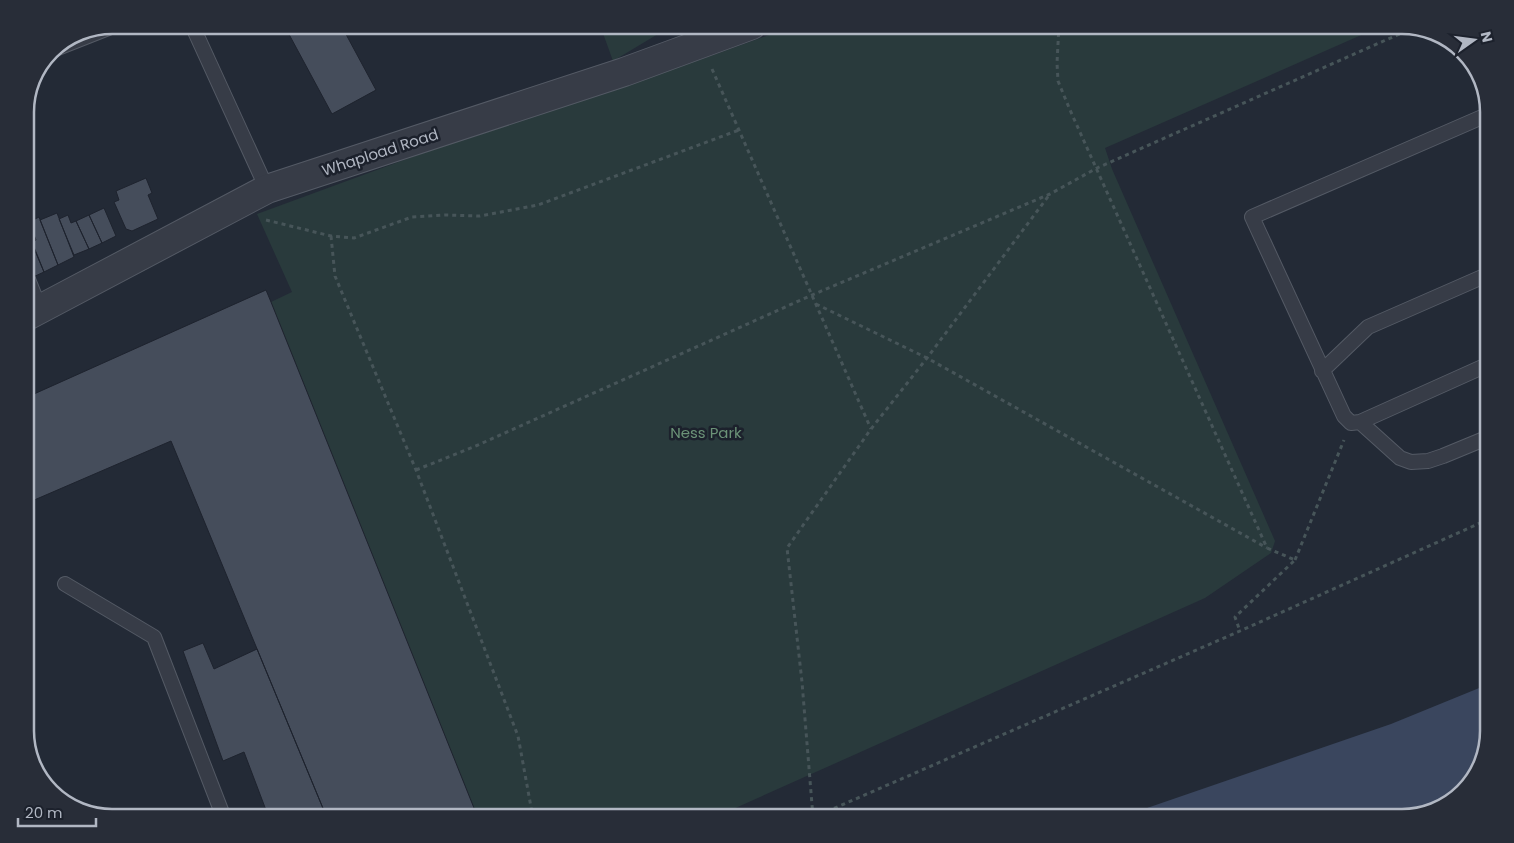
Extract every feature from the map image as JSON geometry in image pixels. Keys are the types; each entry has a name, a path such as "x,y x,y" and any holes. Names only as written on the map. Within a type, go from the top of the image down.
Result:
{"street":[{"name":"Whapload Road","path":"34,312 257,195 624,72 696,34"}],"lane":[{"path":"195,34 257,195"},
{"path":"1480,118 1252,217 1344,416 1356,422 1400,458 1411,462 1428,461 1480,441"},
{"path":"1322,371 1368,327 1480,278"},
{"path":"1356,422 1480,368"},
{"path":"65,584 154,636 221,809"}],"path":[{"path":"696,34 871,429"},
{"path":"1059,34 1058,82 1267,548"},
{"path":"416,470 478,445 812,295 1050,194 1097,168 1400,34"},
{"path":"257,195 258,215 268,221 330,236 354,238 412,217 480,216 538,205 739,130"},
{"path":"812,809 802,682 787,548 871,429 927,358 1050,194"},
{"path":"330,236 335,276 416,470 518,736 531,809"},
{"path":"816,304 927,358 1267,548 1295,560"},
{"path":"1240,631 1235,617 1295,560 1356,422"},
{"path":"833,809 1240,631 1480,523"}],"green space":[{"path":"603,34 658,34 613,61"},
{"name":"Ness Park","path":"772,34 1364,34 1105,148 1112,169 1275,541 1271,553 1205,598 733,809 474,809 271,302 292,292 257,214 423,153"}],"water":[{"path":"1480,688 1480,742 1470,770 1458,787 1441,799 1423,807 1413,809 1144,809 1391,724"}],"building":[{"path":"289,34 346,34 376,90 332,114"},
{"path":"146,178 152,193 148,195 158,219 132,231 126,229 114,202 119,200 116,191"},
{"path":"104,208 116,236 102,243 89,215"},
{"path":"57,213 74,257 58,265 40,220"},
{"path":"68,215 71,223 76,221 89,249 74,255 59,219"},
{"path":"89,215 102,243 89,249 76,221"},
{"path":"39,217 58,265 44,272 34,247 34,241 36,240 34,220"},
{"path":"34,248 44,272 34,277"},
{"path":"266,290 474,809 323,809 171,441 34,500 34,394"},
{"path":"203,643 214,669 257,649 323,809 266,809 244,752 223,761 183,651"}]}
